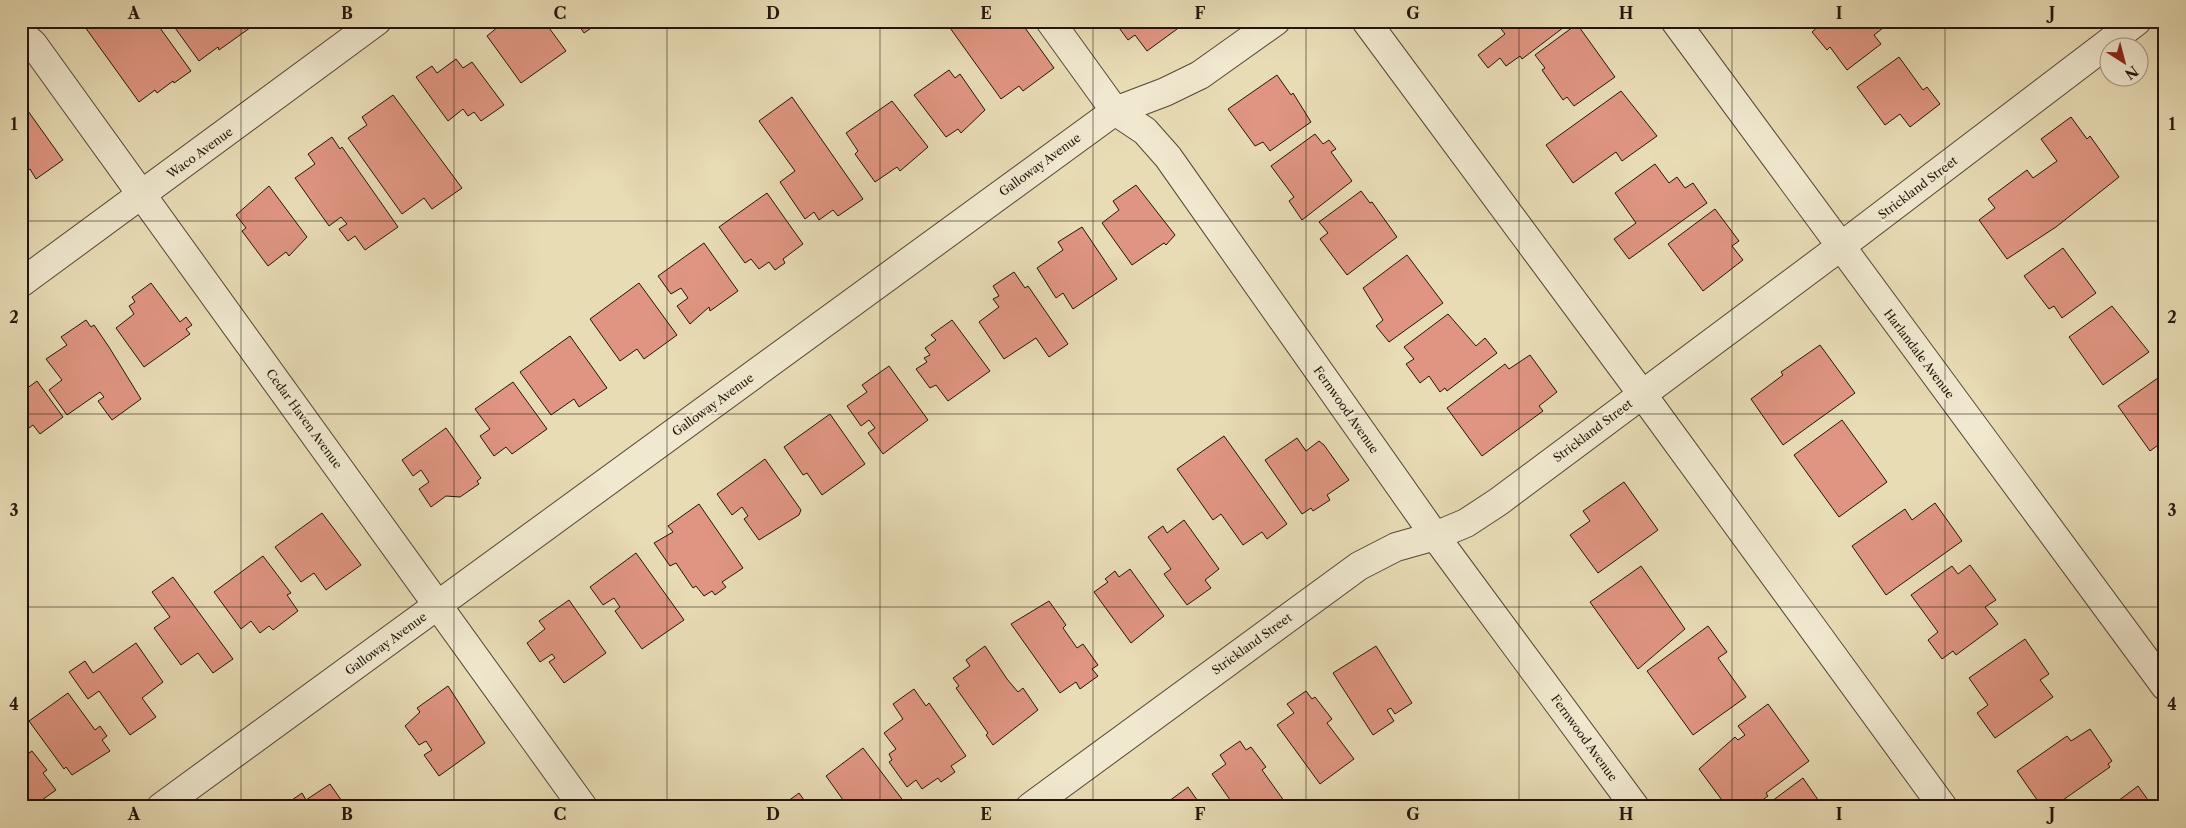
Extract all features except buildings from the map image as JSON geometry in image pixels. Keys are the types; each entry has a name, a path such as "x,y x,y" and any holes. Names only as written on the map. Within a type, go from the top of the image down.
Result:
{"street":[{"name":"Waco Avenue","path":"21,283 378,21"},
{"name":"Fernwood Avenue","path":"1050,21 1114,111 1145,131 1168,157 1435,536 1635,807"},
{"name":"Galloway Avenue","path":"162,807 1114,111 1165,92 1200,75 1276,21"},
{"path":"1366,21 1642,394 1943,807"},
{"name":"Harlandale Avenue","path":"1675,21 2165,686"},
{"name":"Strickland Street","path":"1030,807 1358,566 1396,547 1435,536 1466,523 1498,502 1840,247 2137,21"},
{"name":"Cedar Haven Avenue","path":"21,33 33,44 583,807"}]}
